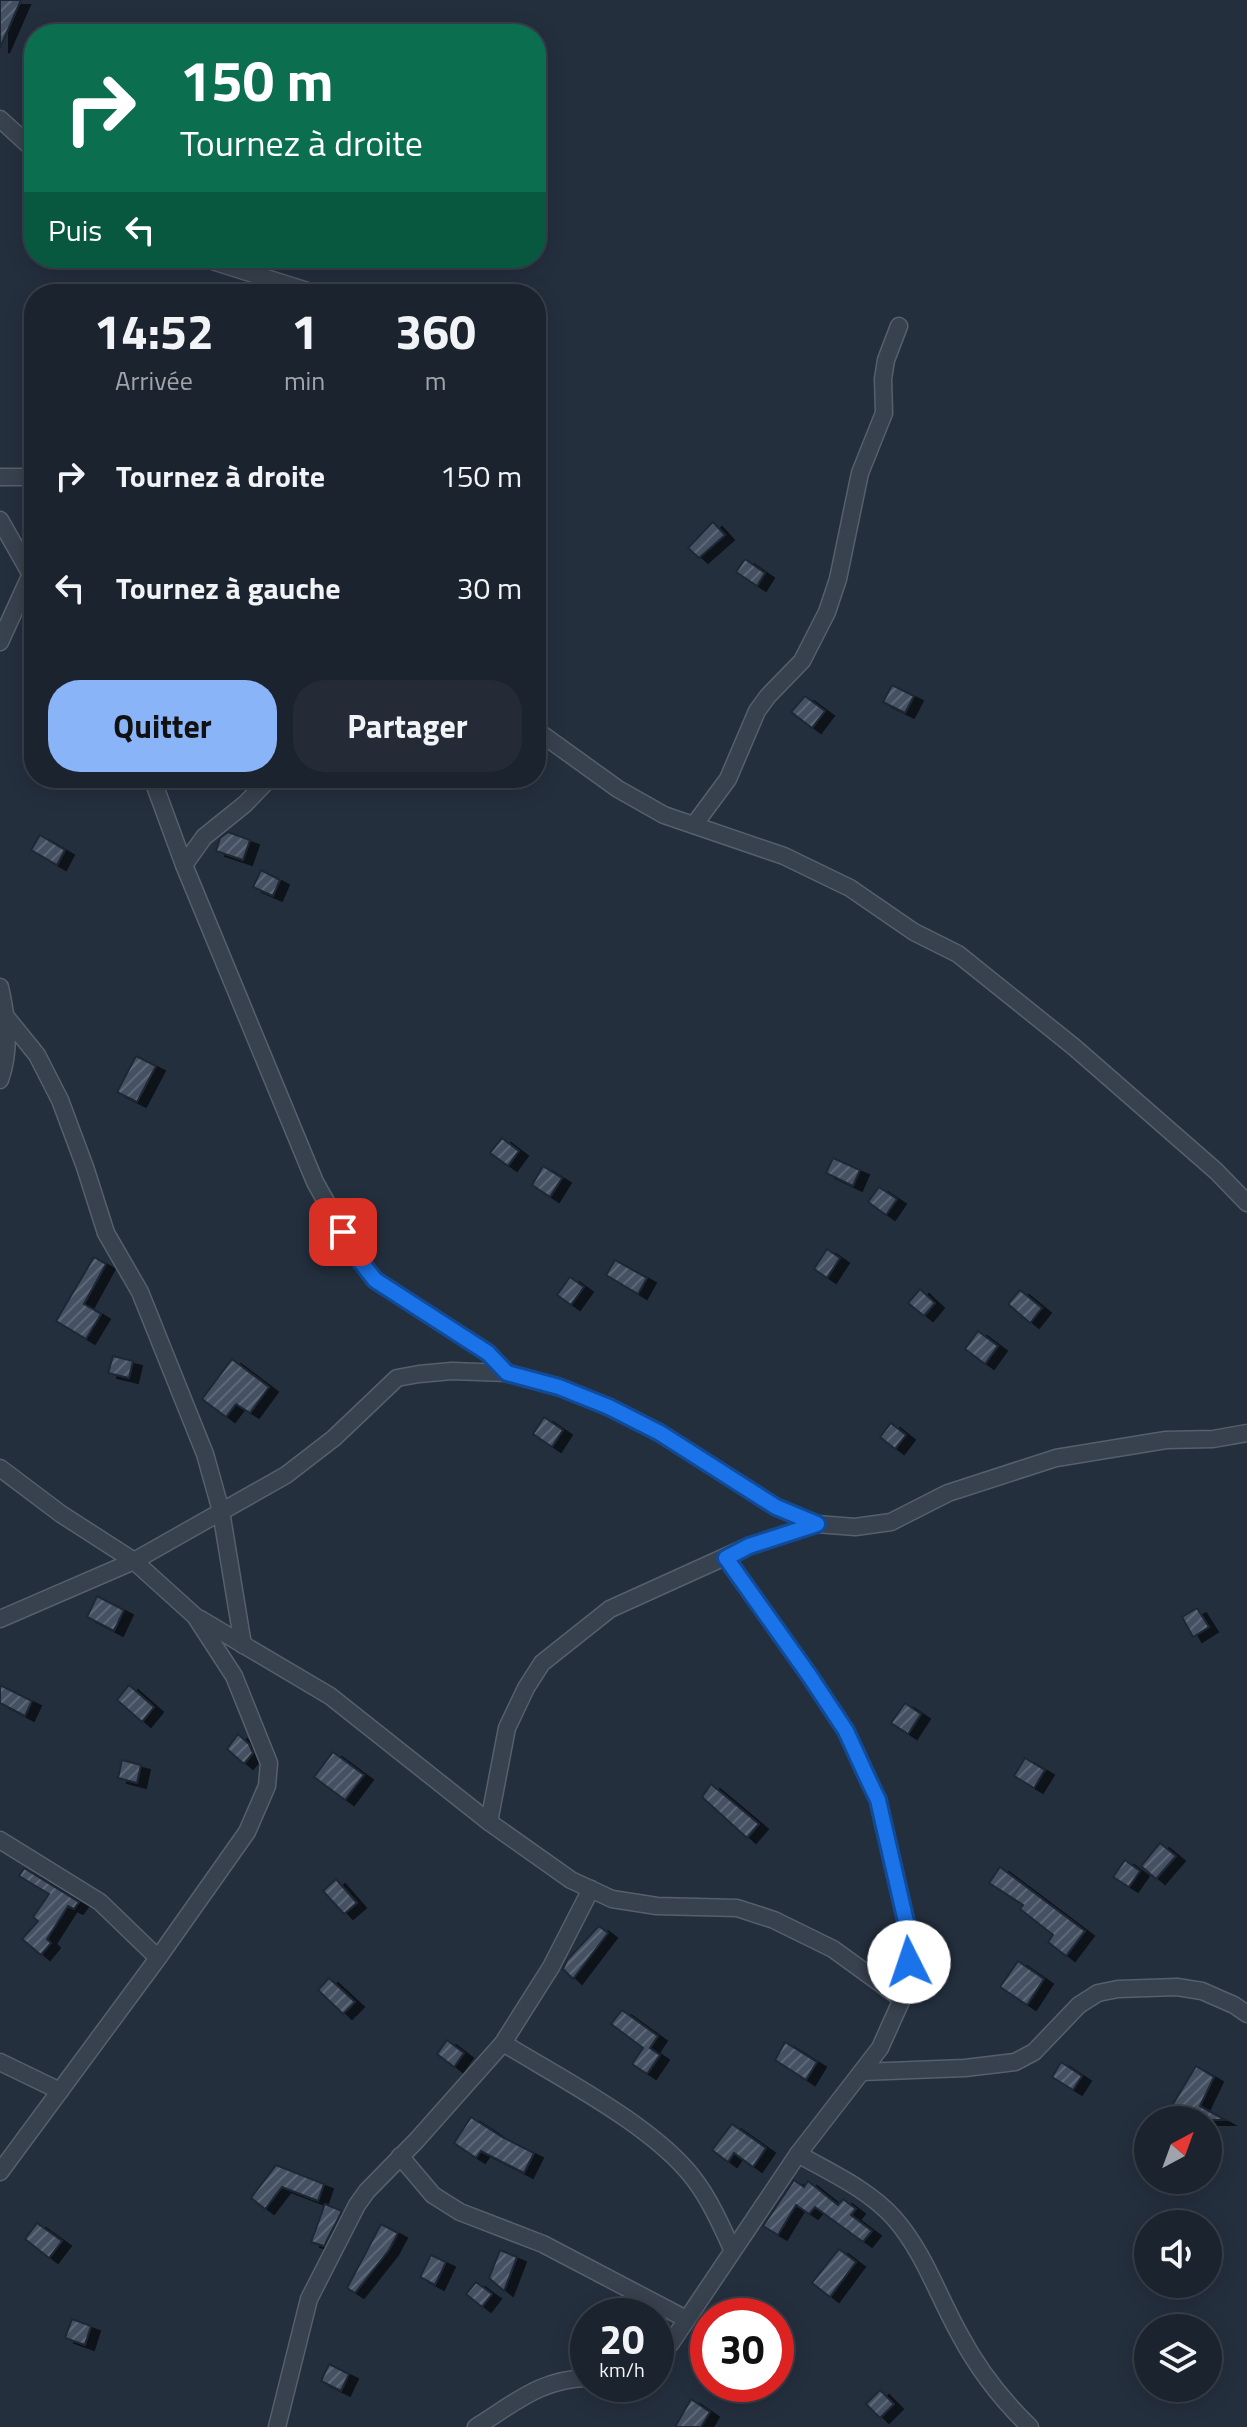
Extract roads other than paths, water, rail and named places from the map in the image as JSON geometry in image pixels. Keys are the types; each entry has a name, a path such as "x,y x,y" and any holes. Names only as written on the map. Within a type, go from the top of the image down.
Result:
{"street":[{"path":"0,119 24,141"},
{"path":"235,268 285,284"},
{"path":"694,825 728,779 757,711 802,661 827,612 838,579 860,473 884,413 886,360 899,326"},
{"path":"0,477 24,477"},
{"path":"0,520 24,563"},
{"path":"0,642 24,593"},
{"path":"546,737 618,789 664,815 784,856 850,888 914,932 958,954 1074,1047 1216,1171 1247,1203"},
{"path":"156,788 184,865 315,1182 357,1257 375,1280 488,1353 507,1373"},
{"path":"184,865 204,837 260,788"},
{"path":"0,987 7,1018 8,1057 0,1080"},
{"path":"7,1018 37,1055 60,1100 106,1233 140,1292 205,1454 221,1511 243,1645"},
{"path":"0,1619 134,1561 286,1475 334,1438 397,1378 452,1371 507,1373 559,1387 609,1407 660,1433 776,1507 817,1524 855,1527 891,1522 948,1493 1056,1458 1166,1440 1213,1439 1247,1433"},
{"path":"0,1468 61,1514 134,1561 195,1616 330,1696 489,1822 571,1880 612,1899 657,1906 737,1908 774,1920 833,1949 902,1999"},
{"path":"489,1822 507,1728 542,1663 610,1609 749,1546 817,1524"},
{"path":"674,2338 798,2154 880,2048 902,1999 909,1962 907,1926 878,1800 846,1731 726,1558"},
{"path":"0,2172 247,1832 267,1786 269,1763 239,1687 195,1616"},
{"path":"0,1840 100,1902 158,1958"},
{"path":"277,2427 309,2299 357,2205 503,2043 551,1967 591,1889"},
{"path":"862,2072 965,2068 1015,2062 1034,2052 1079,2005 1098,1993 1118,1989 1177,1987 1202,1991 1247,2014"},
{"path":"503,2043 602,2103 666,2149 693,2178 719,2220 732,2249"},
{"path":"0,2062 60,2091"},
{"path":"798,2154 869,2194 893,2217 912,2241 960,2337 986,2377 1030,2427"},
{"path":"400,2156 433,2195 460,2212 543,2244 686,2319"},
{"path":"476,2427 529,2391 570,2381"}]}
